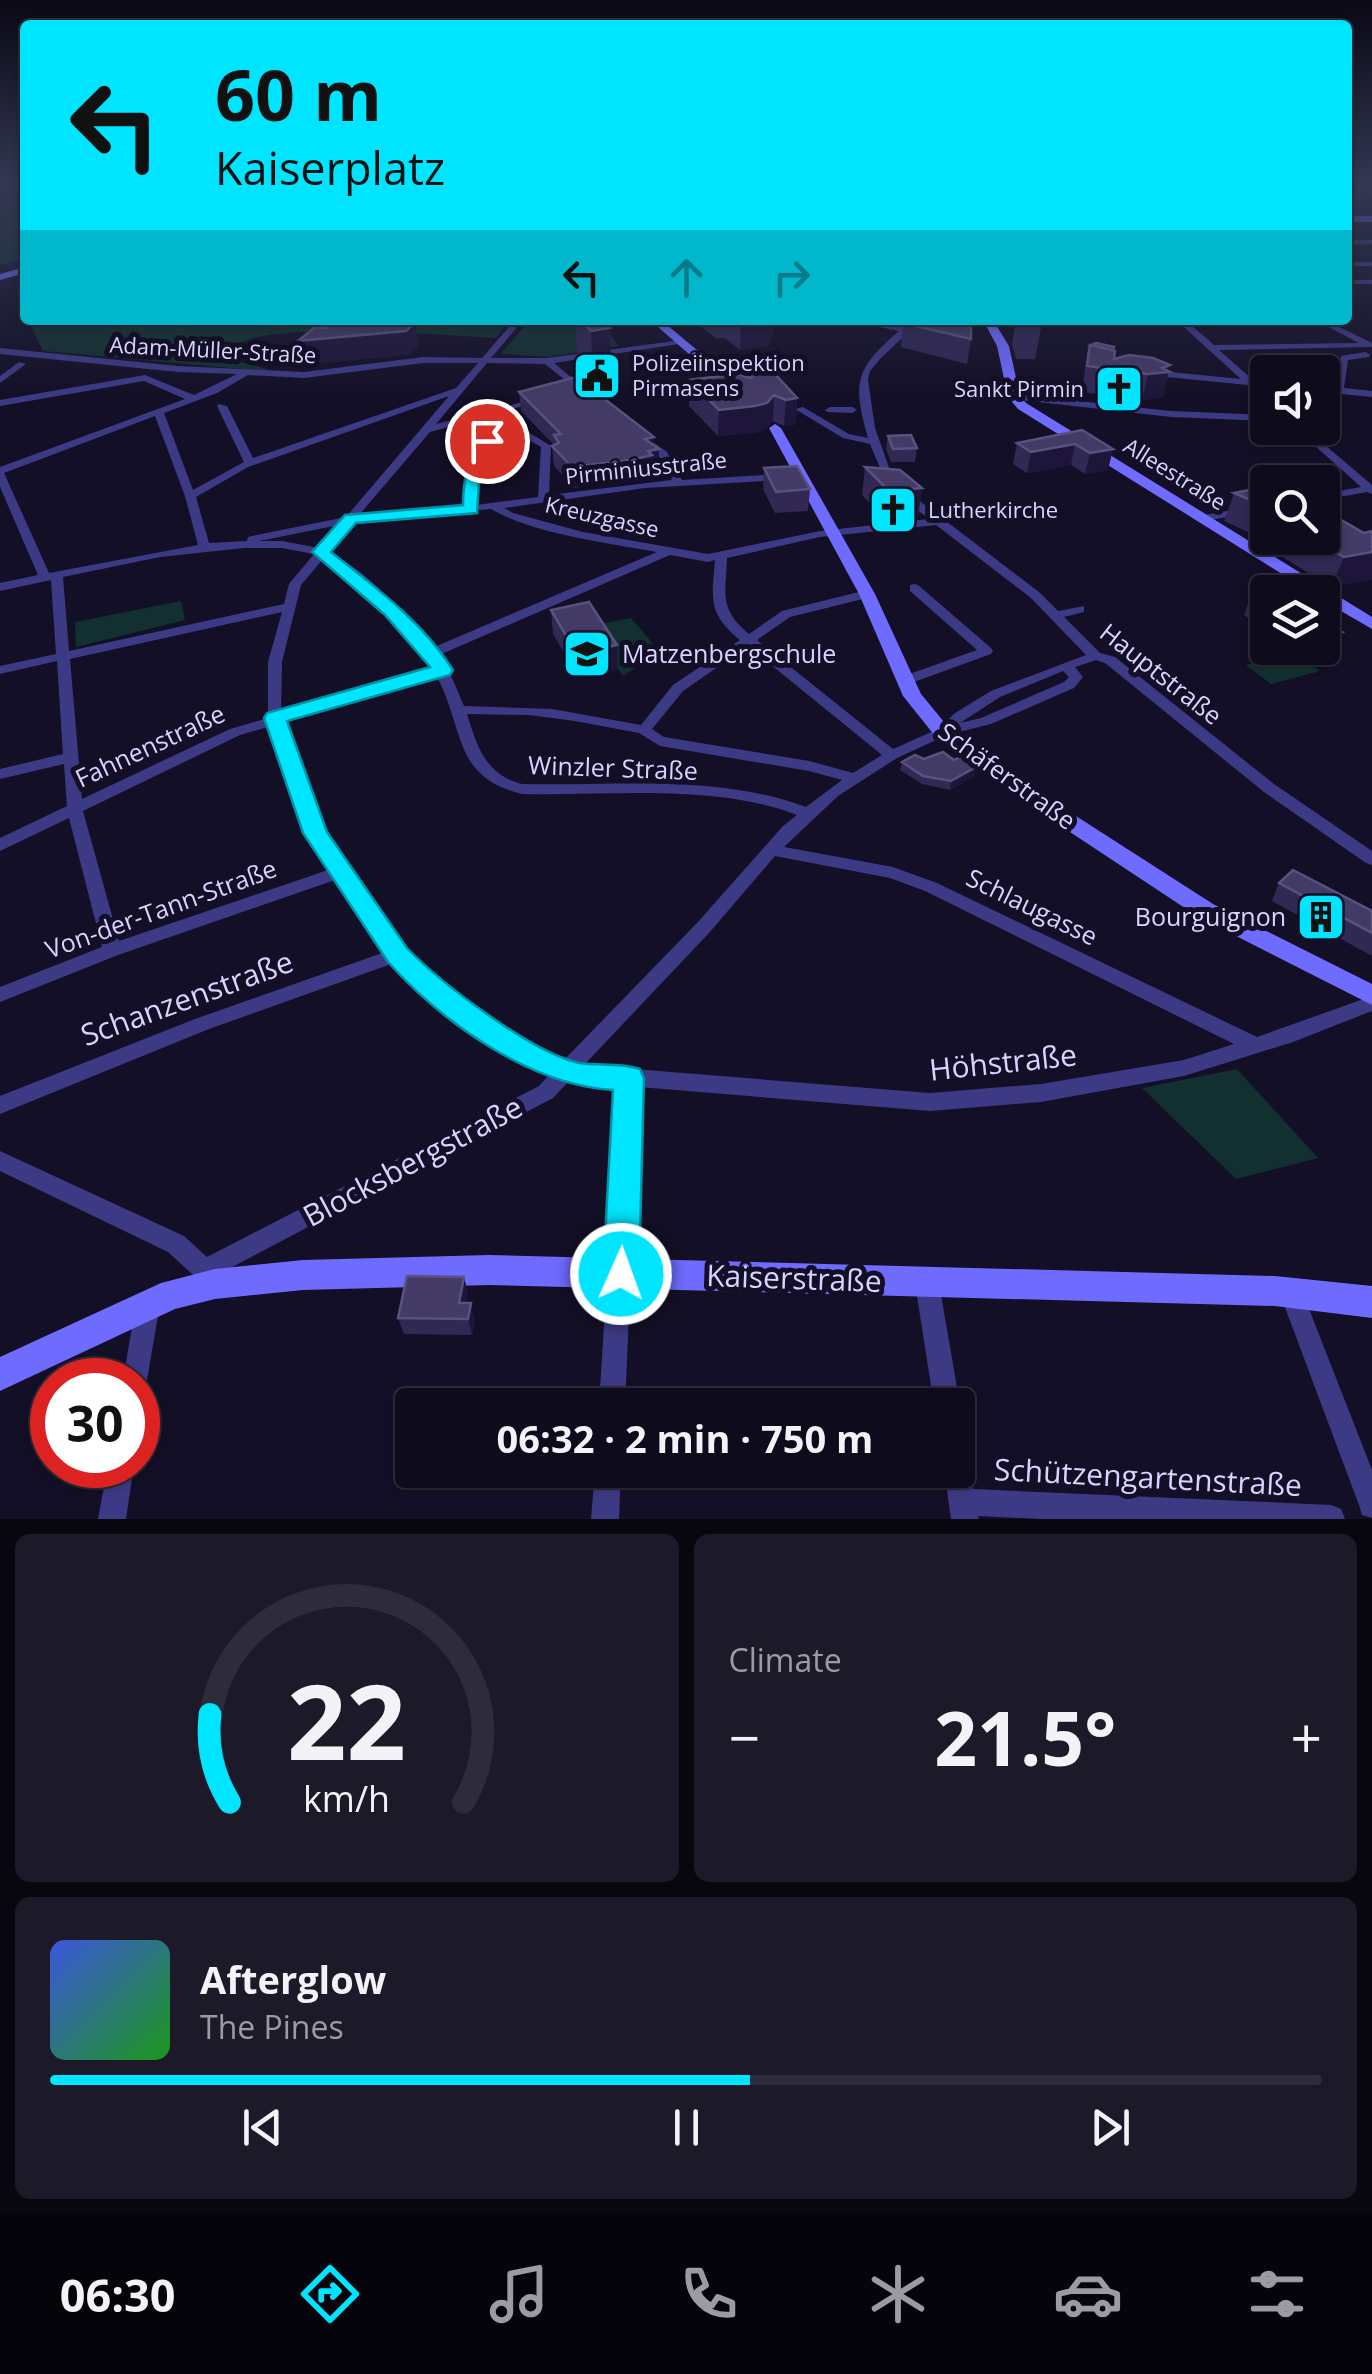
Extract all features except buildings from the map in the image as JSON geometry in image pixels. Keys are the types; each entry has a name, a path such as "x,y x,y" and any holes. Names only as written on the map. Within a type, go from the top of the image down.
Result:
{"main road":[{"path":"661,325 746,398"},
{"path":"991,325 1003,346 1013,393"},
{"name":"Alleestraße","path":"1013,393 1294,575"},
{"name":"Schäferstraße","path":"774,428 867,594 916,704 942,732 1046,807 1206,910 1372,995"},
{"name":"Alleestraße","path":"1340,604 1372,624"},
{"name":"Kaiserstraße","path":"211,1277 489,1270 1292,1292 1372,1302"},
{"name":"Blocksbergstraße","path":"0,1374 211,1277"}],"street":[{"path":"515,325 295,584 275,662 274,718 301,800 340,872 397,955 452,1004 545,1064 564,1072"},
{"path":"879,325 906,330"},
{"name":"Hauptstraße","path":"912,325 862,378 864,406 884,474 892,485 1057,614 1094,656 1110,660 1269,788 1372,860"},
{"path":"1186,325 1250,381"},
{"path":"1329,325 1371,346"},
{"path":"513,362 682,343"},
{"path":"1214,348 1371,346"},
{"name":"Adam-Müller-Straße","path":"0,351 244,374 325,374 423,360 513,362"},
{"path":"1370,396 1340,391 1346,356 1372,355"},
{"path":"547,361 592,399"},
{"path":"513,362 558,372"},
{"path":"0,380 22,364"},
{"path":"1129,371 1250,383"},
{"path":"112,950 75,809 63,656 51,577 0,473 226,387 244,374"},
{"path":"0,403 145,378 192,398"},
{"path":"561,394 579,389"},
{"path":"190,496 250,463 459,390"},
{"path":"1013,393 1152,412 1250,417"},
{"path":"428,429 544,398"},
{"path":"222,406 250,463"},
{"path":"852,410 814,411 846,436 876,443"},
{"path":"158,411 190,496 204,548"},
{"path":"490,413 547,449 543,499"},
{"path":"471,509 471,482 484,444 520,430"},
{"path":"632,430 663,454 678,482"},
{"path":"1319,445 1370,490"},
{"name":"Pirminiusstraße","path":"493,506 678,482 804,476"},
{"path":"1340,494 1370,490"},
{"name":"Kreuzgasse","path":"240,543 351,519 493,506 582,536 665,553 721,558 834,532 938,520"},
{"path":"1204,518 1250,510"},
{"name":"Winzler Straße","path":"0,587 240,543 320,552 369,588 432,653 460,710 474,756 482,768 511,787 720,795 772,802 808,813"},
{"path":"432,653 665,553"},
{"path":"721,558 718,602 730,624 892,756"},
{"path":"906,680 986,651 914,588"},
{"path":"644,730 678,688 748,638 794,610 867,594"},
{"path":"0,670 286,608"},
{"path":"1057,614 1080,609"},
{"name":"Blocksbergstraße","path":"211,1277 546,1092 808,813 854,778 942,732 962,712 1094,656"},
{"name":"Fahnenstraße","path":"0,845 189,752 274,718 442,670"},
{"path":"460,710 568,714 644,730 660,742 808,766 854,778"},
{"path":"0,774 72,757"},
{"name":"Schlaugasse","path":"772,850 870,867 931,887 1256,1046"},
{"name":"Von-der-Tann-Straße","path":"0,995 112,950 340,872"},
{"name":"Schanzenstraße","path":"0,1105 185,1030 397,955"},
{"name":"Höhstraße","path":"564,1072 864,1099 957,1101 1184,1068 1372,1003"},
{"path":"613,1388 629,1078"},
{"path":"0,1160 176,1244 211,1277"},
{"path":"927,1283 944,1388"},
{"path":"1292,1292 1372,1505"},
{"path":"139,1358 148,1304"},
{"path":"112,1519 117,1488"},
{"path":"605,1519 607,1488"},
{"name":"Schützengartenstraße","path":"964,1511 1331,1519"}],"green space":[{"path":"0,256 20,256 20,260 0,265"},
{"path":"30,325 505,325 496,338 319,332 254,338 234,349 232,360 268,369 264,371 43,351"},
{"path":"525,325 602,325 619,346 548,357 501,354"},
{"path":"181,601 185,620 76,647 75,622"},
{"path":"631,618 660,652 623,676 590,626"},
{"path":"1246,665 1311,665 1320,671 1271,684"},
{"path":"1237,1069 1318,1158 1236,1179 1142,1088"}],"place":[{"name":"Polizeiinspektion Pirmasens","path":"597,376"},
{"name":"Sankt Pirmin","path":"1119,389"},
{"name":"Lutherkirche","path":"893,510"},
{"name":"Matzenbergschule","path":"587,654"},
{"name":"Bourguignon","path":"1321,917"}],"route":[{"path":"487,441 471,482 471,509 351,519 320,552 350,572 392,610 432,653 442,670 274,718 316,833 397,955 413,972 452,1004 545,1064 580,1076 629,1078 621,1274"}]}
